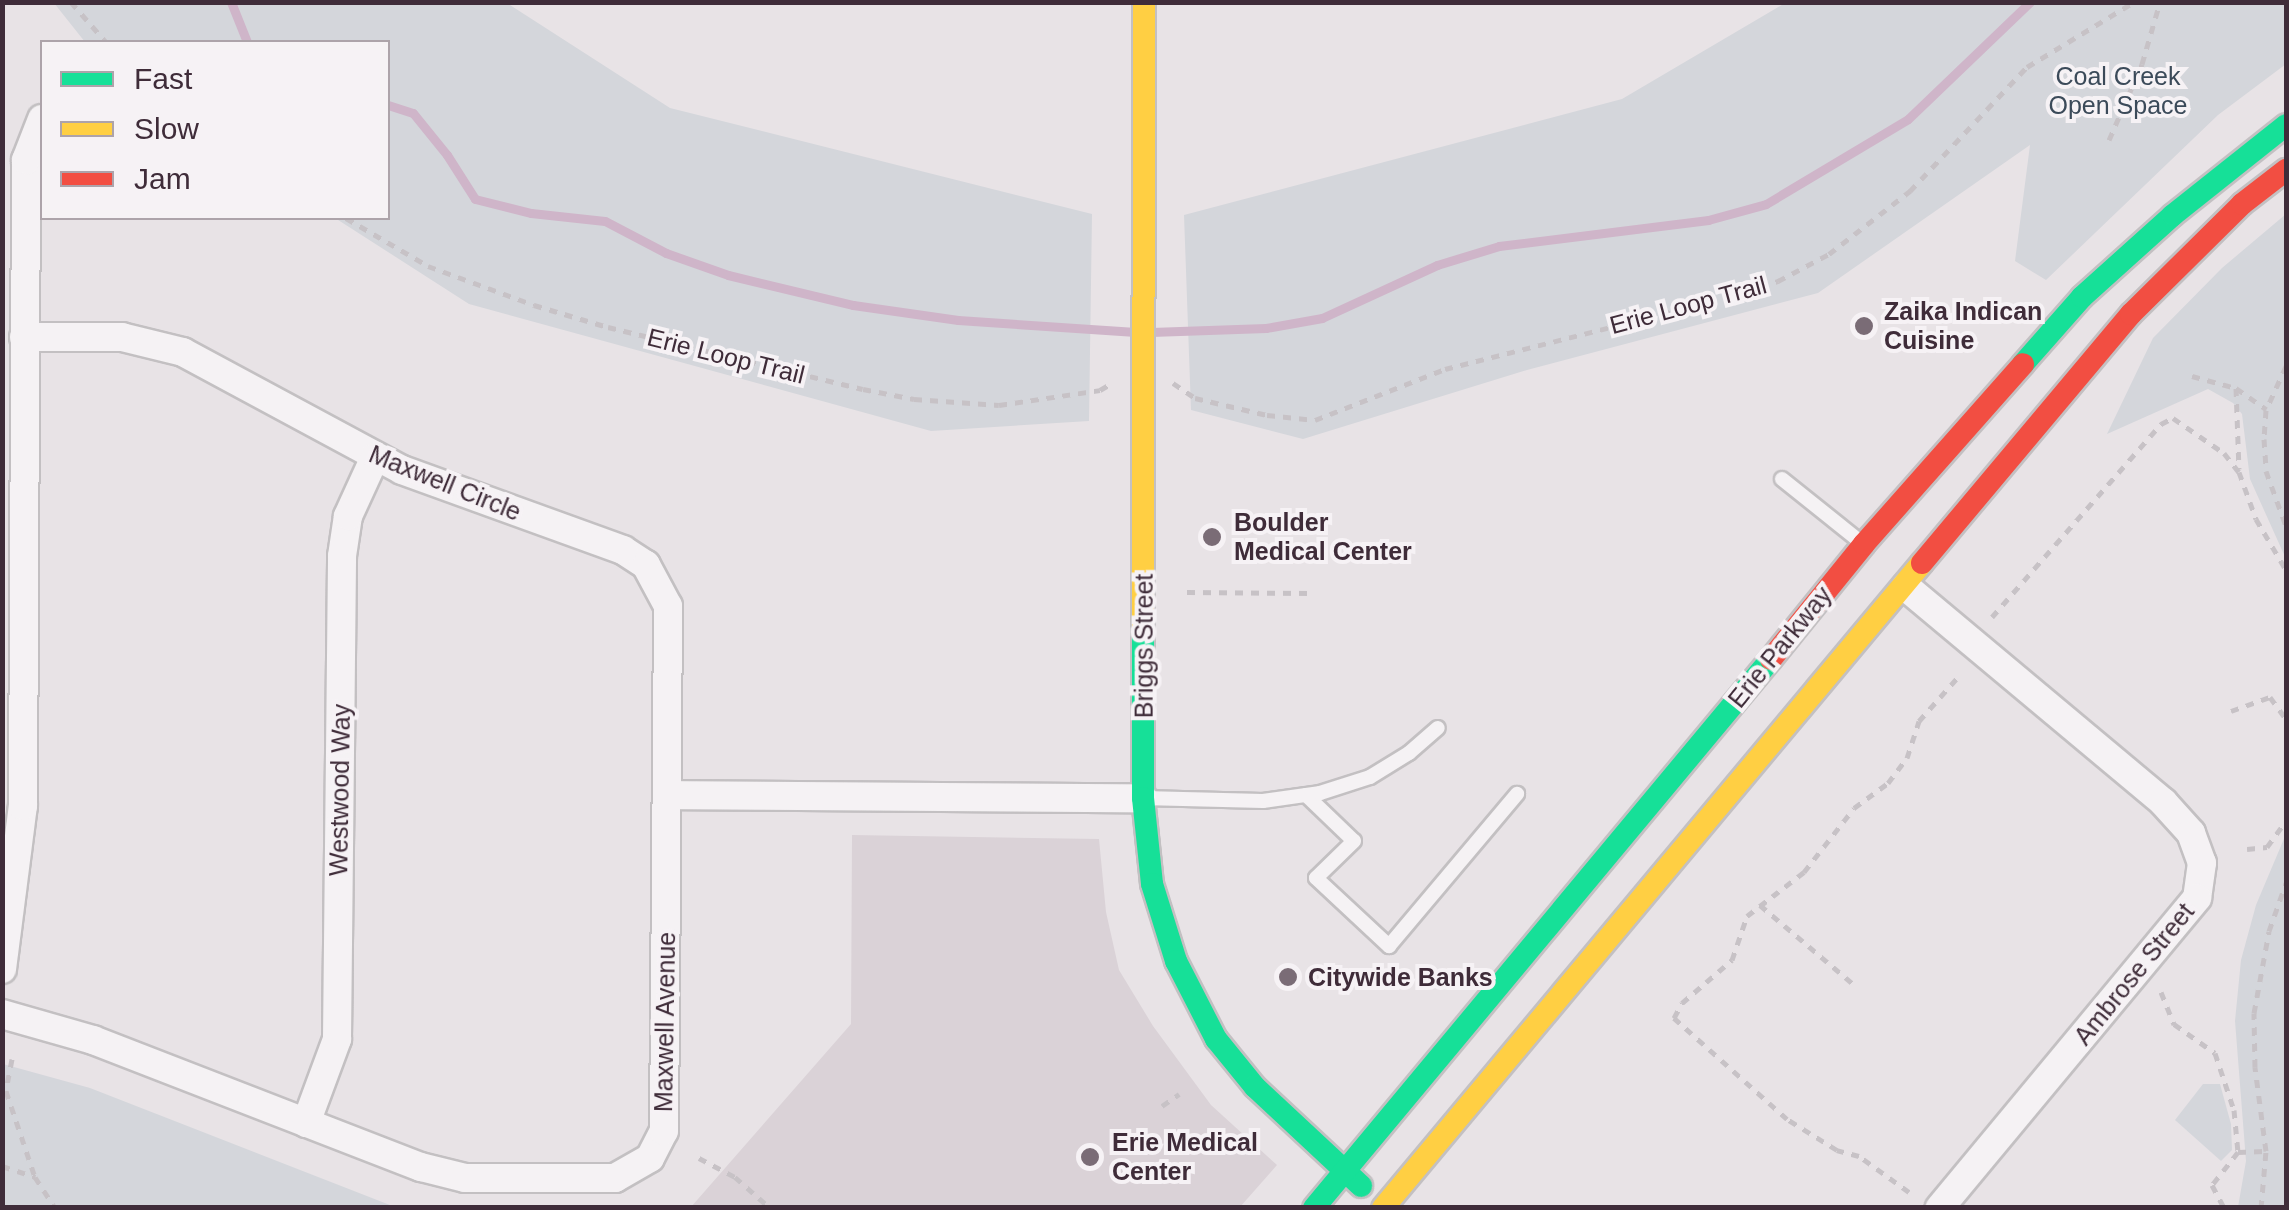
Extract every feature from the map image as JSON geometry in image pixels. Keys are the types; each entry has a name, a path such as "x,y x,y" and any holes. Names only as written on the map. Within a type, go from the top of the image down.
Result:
{"main road":[{"name":"Briggs Street","path":"1144,2 1143,798 1146,841 1162,923 1216,1039 1255,1087 1385,1207"},
{"name":"Erie Parkway","path":"1314,1208 1618,847 1864,544 2082,297 2173,215 2286,125"},
{"path":"1385,1207 2130,314 2242,204 2286,170"}],"street":[{"path":"2,969 20,857 23,806 26,160 40,124"},
{"name":"Maxwell Circle","path":"24,338 122,337 183,352 374,457 623,550 646,565 668,606 668,795"},
{"name":"Westwood Way","path":"306,1123 337,1039 342,556 348,516 374,457"},
{"name":"Ambrose Street","path":"1906,587 2163,802 2191,834 2202,863 2197,898 1940,1208"},
{"path":"668,795 1143,798"},
{"name":"Maxwell Avenue","path":"2,1014 93,1040 421,1167 465,1178 616,1178 650,1158 664,1132 668,795"}],"lane":[{"path":"1782,479 1864,544"},
{"path":"1143,798 1263,801 1306,795 1370,778 1410,753 1438,728"},
{"path":"1306,795 1354,841 1316,878 1389,946 1517,794"}],"path":[{"path":"70,2 104,40"},
{"name":"Erie Loop Trail","path":"1164,382 1177,383 1195,398 1266,415 1314,420 1461,364 1730,297 1778,281 1829,254 1910,191 2027,67 2134,2"},
{"path":"2109,140 2142,64 2160,2"},
{"name":"Erie Loop Trail","path":"349,220 428,266 534,305 608,328 863,390 914,400 999,405 1032,403 1119,382"},
{"path":"2286,366 2266,410 2266,471 2286,526"},
{"path":"2192,376 2236,388 2266,410"},
{"path":"2236,388 2239,472 2256,519 2286,570"},
{"path":"1992,617 2162,424 2173,418 2224,453 2239,472"},
{"path":"2224,453 2238,445"},
{"path":"1187,592 1314,592"},
{"path":"1909,1192 1859,1156 1836,1150 1787,1119 1674,1018 1682,1004 1732,960 1747,916 1804,872 1854,808 1888,784 1906,758 1919,721 1956,678"},
{"path":"2232,712 2270,697 2286,719"},
{"path":"2247,850 2267,847 2286,821"},
{"path":"2260,1208 2266,1150 2255,1067 2254,1013 2268,931 2286,883"},
{"path":"1760,906 1853,984"},
{"path":"2161,992 2174,1024 2215,1054 2234,1110 2238,1152 2212,1185 2224,1208"},
{"path":"12,1060 6,1091 34,1178 55,1208"},
{"path":"1162,1106 1179,1094"},
{"path":"2238,1152 2266,1150"},
{"path":"699,1158 735,1178 770,1208"},
{"path":"2,1166 34,1178"}],"shaded area":[{"path":"852,835 1099,839 1106,912 1119,970 1153,1026 1211,1105 1277,1165 1240,1207 691,1207 851,1024"}],"green space":[{"name":"Coal Creek Open Space","path":"1787,2 2286,3 2286,64 2218,115 2046,280 2015,261 2030,145 1818,293 1527,370 1303,439 1191,410 1184,215 1622,99"},
{"path":"54,3 507,3 670,108 1092,214 1089,421 931,431 469,304 338,220 390,220 390,40 83,40"},
{"path":"2286,214 2286,559 2250,479 2242,414 2233,403 2208,389 2107,434 2153,338 2222,268"},
{"path":"2286,834 2286,1207 2238,1207 2246,1161 2235,1021 2241,960 2256,905"},
{"path":"3,1064 90,1088 395,1207 3,1207"},
{"path":"2203,1084 2220,1084 2231,1124 2232,1150 2221,1161 2175,1120"}],"waterway":[{"path":"231,2 246,40"},
{"path":"1151,332 1266,328 1322,318 1437,265 1499,246 1708,220 1766,204 1908,119 2030,2"},
{"path":"390,106 413,113 447,155 475,199 531,213 605,221 666,253 728,275 853,305 958,320 1136,332"}],"traffic: fast":[{"path":"2023,364 2082,297 2173,215 2286,125"},
{"path":"1143,629 1143,798 1152,884 1176,961 1216,1039 1255,1087 1361,1186"},
{"path":"1314,1208 1771,659"}],"traffic: slow":[{"path":"1143,629 1144,2"},
{"path":"1383,1208 1922,563"}],"traffic: jam":[{"path":"1922,563 2131,314 2242,204 2286,170"},
{"path":"1771,659 1864,544 2023,364"}],"place":[{"name":"Zaika Indican Cuisine","path":"1864,326"},
{"name":"Boulder Medical Center","path":"1212,537"},
{"name":"Citywide Banks","path":"1288,977"},
{"name":"Erie Medical Center","path":"1090,1157"}]}
